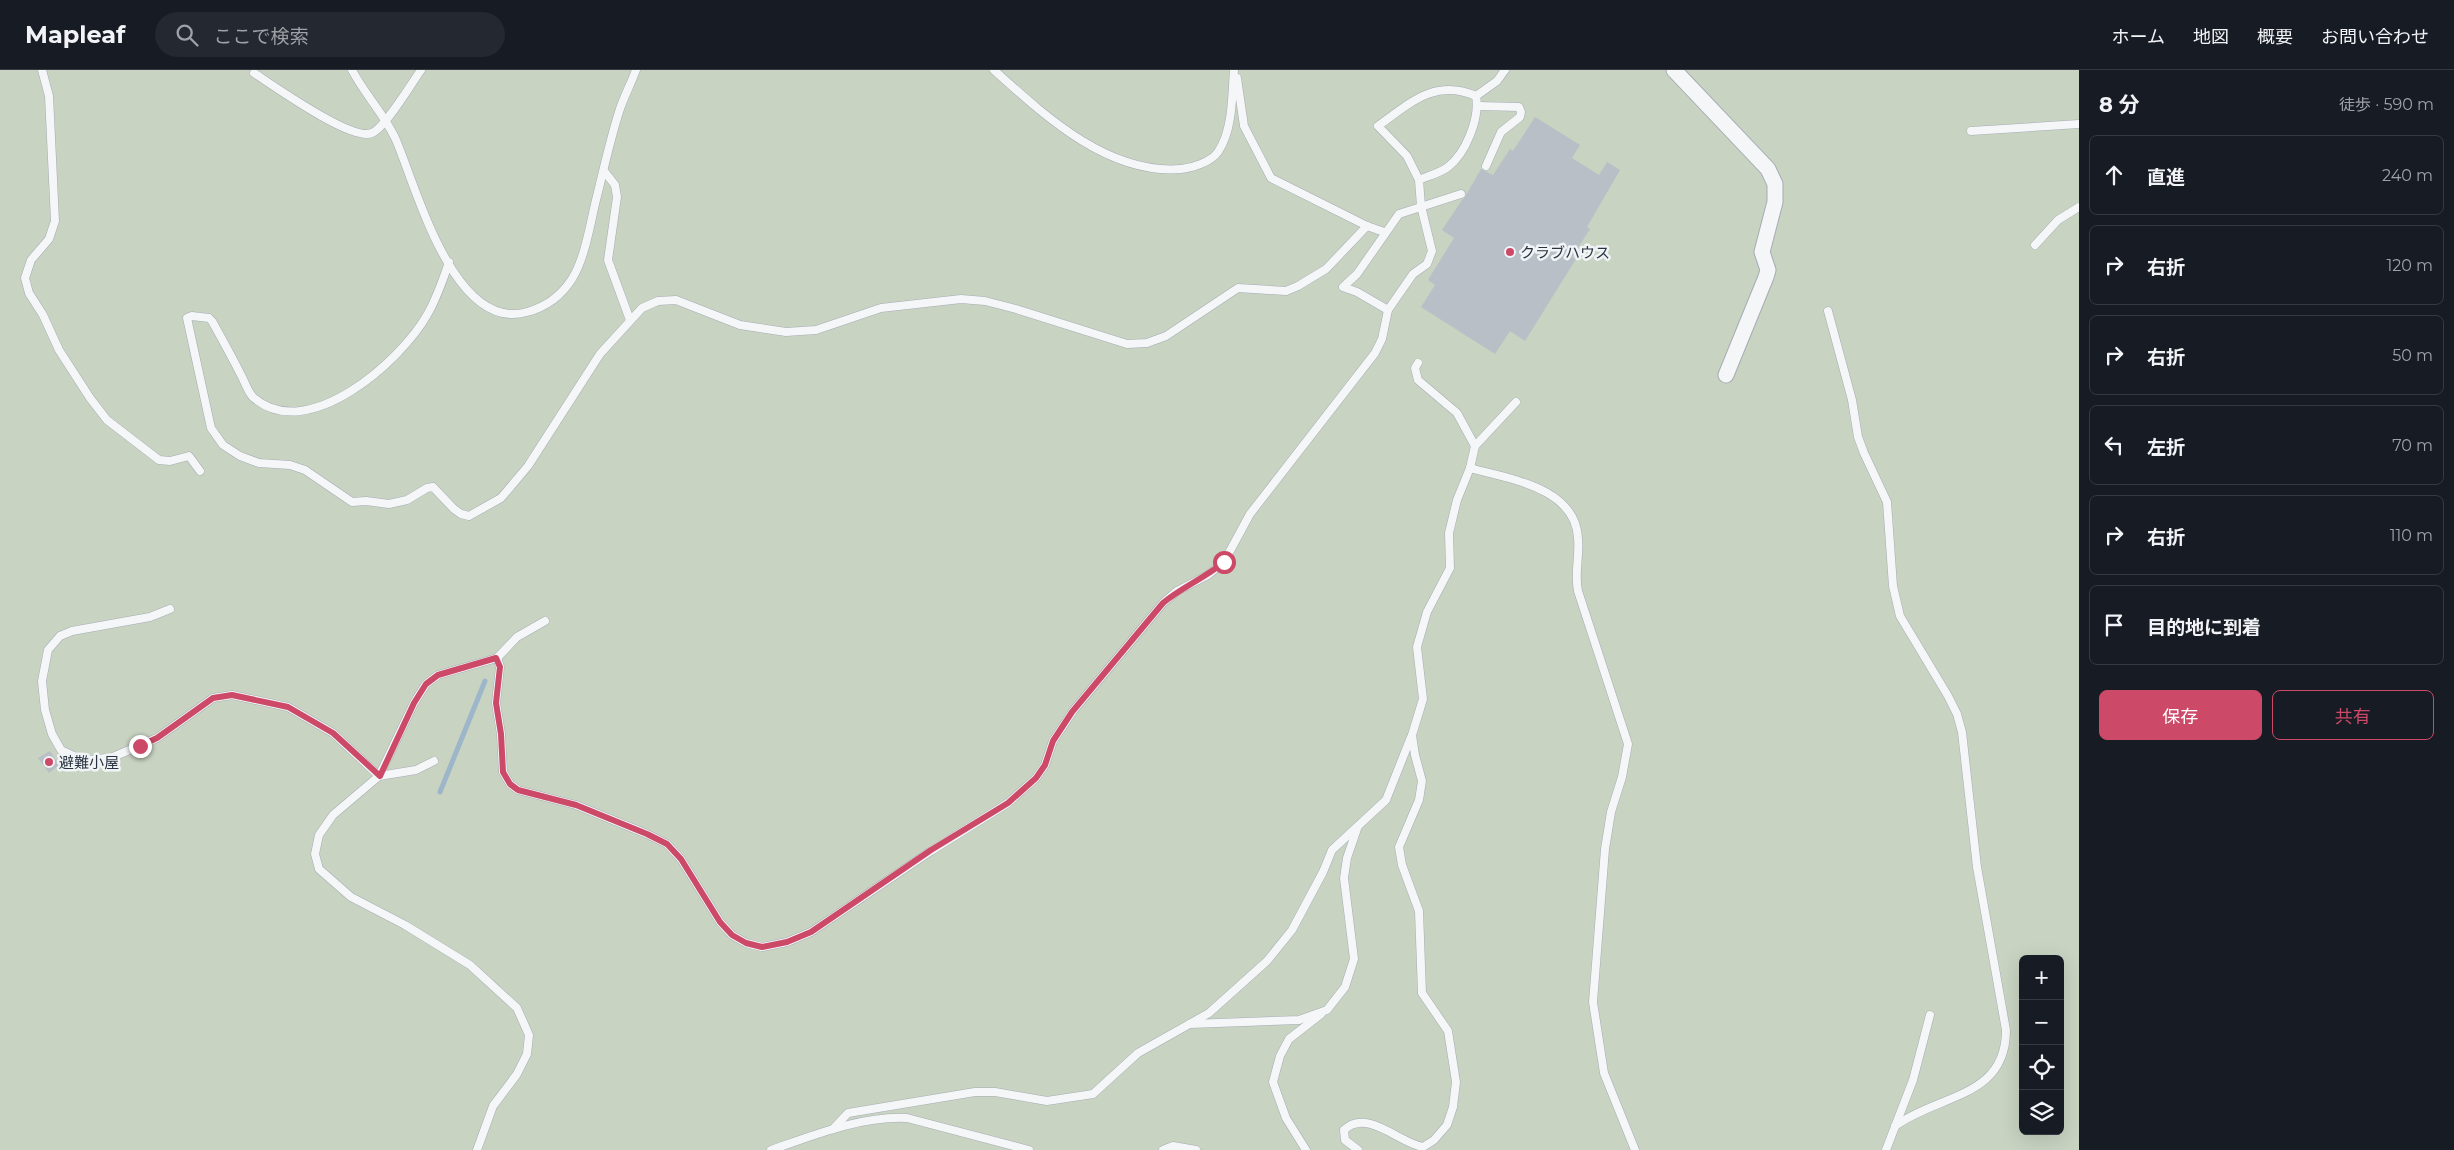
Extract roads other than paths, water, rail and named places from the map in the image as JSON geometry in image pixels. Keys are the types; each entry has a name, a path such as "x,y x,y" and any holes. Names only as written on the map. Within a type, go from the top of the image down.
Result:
{"street":[{"path":"1674,70 1768,169 1775,184 1775,202 1762,252 1768,270 1726,375"}],"lane":[{"path":"42,70 49,96 54,221 49,239 31,260 25,278 29,293 64,358 107,420 159,460 170,461 189,456 200,471"},
{"path":"352,70 386,120 396,141 424,216 449,262 469,292 485,307 500,313 520,314 540,309 556,299 572,279 584,249 619,111 636,70"},
{"path":"254,73 310,109 360,135 372,133 386,120 421,70"},
{"path":"994,70 1060,125 1112,157 1141,168 1168,170 1188,168 1204,162 1218,153 1225,136 1231,108 1235,70"},
{"path":"1235,70 1244,126 1271,178 1367,226 1384,232"},
{"path":"1476,96 1497,81 1505,70"},
{"path":"496,658 500,667 496,703 501,734 503,772 510,784 518,790 576,805 667,844 681,859 720,922 732,935 746,943 762,947 787,942 811,932 931,850 1008,803 1036,778 1045,765 1053,741 1072,712 1163,603 1177,591 1208,575 1224,562 1250,514 1375,353 1382,339 1388,310 1413,274 1427,264 1432,251 1421,206 1419,180 1407,156 1378,126 1406,106 1435,90 1462,90 1476,96"},
{"path":"1419,180 1448,167 1468,141 1478,106 1476,96"},
{"path":"1478,106 1513,106 1519,107 1521,112 1520,117 1501,132 1486,166"},
{"path":"1971,131 2079,124"},
{"path":"604,171 615,186 617,197 608,260 630,320"},
{"path":"1388,310 1357,292 1343,287 1357,274 1384,232 1399,214 1460,194"},
{"path":"2035,244 2058,220 2079,207"},
{"path":"449,262 427,316 396,354 365,383 330,402 304,410 284,411 269,408 253,397 209,318 192,316 187,318 211,428 223,445 240,456 259,463 290,465 305,470 352,502 366,501 389,504 407,500 433,487 454,509 461,514 470,516 501,498 528,466 600,354 642,308 658,301 676,300 740,325 786,332 816,330 880,308 961,299 986,301 1127,344 1147,342 1166,336 1238,288 1286,291 1298,286 1326,269 1367,226"},
{"path":"1828,311 1852,400 1858,437 1887,502 1892,586 1900,616 1948,696 1957,714 1962,732 1978,867 2006,1030 2004,1055 1998,1067 1989,1077 1963,1093 1912,1115 1895,1126"},
{"path":"1418,363 1415,368 1418,380 1457,414 1475,446"},
{"path":"833,1129 848,1113 968,1093 995,1092 1047,1100 1093,1094 1138,1054 1209,1013 1267,961 1292,930 1323,872 1332,850 1386,800 1412,735 1423,699 1417,646 1427,612 1450,568 1449,533 1457,500 1470,468 1475,446 1516,402"},
{"path":"1470,468 1519,481 1548,492 1562,502 1571,515 1578,536 1576,581 1578,591 1628,744 1622,777 1611,812 1605,850 1593,1002 1604,1072 1635,1150"},
{"path":"170,609 150,616 72,631 60,636 48,650 42,681 45,710 52,734 61,750 76,757 92,760 112,757 157,738 213,698 232,695 288,707 333,733 380,776"},
{"path":"477,1150 493,1106 517,1074 527,1054 529,1035 516,1008 470,965 405,925 351,897 319,869 315,854 319,835 333,815 380,776 414,703 426,684 438,675 496,658 517,637 545,621"},
{"path":"1358,1150 1345,1140 1344,1130 1351,1124 1365,1122 1412,1145 1423,1147 1434,1140 1448,1125 1453,1107 1456,1082 1448,1031 1422,993 1419,911 1402,865 1399,847 1419,800 1422,781 1414,755 1412,735"},
{"path":"380,776 416,770 434,761"},
{"path":"1306,1150 1286,1118 1273,1082 1280,1056 1289,1039 1327,1010 1345,987 1354,959 1344,878 1347,858 1359,824"},
{"path":"1187,1024 1299,1020 1327,1010"},
{"path":"1886,1150 1914,1080 1930,1015"},
{"path":"771,1150 833,1129 888,1117 907,1118 1029,1150"},
{"path":"1163,1150 1173,1146 1196,1150"}],"waterway":[{"path":"440,792 485,681"}],"place":[{"name":"クラブハウス","path":"1510,252"},
{"name":"避難小屋","path":"49,762"}]}
